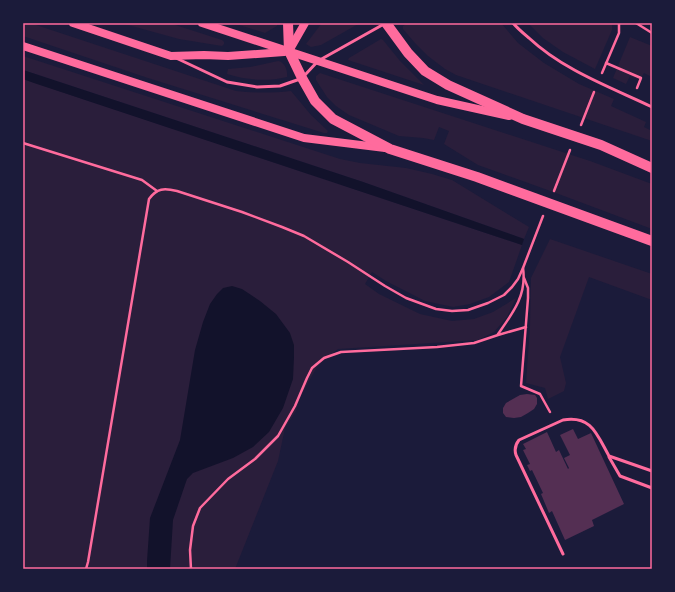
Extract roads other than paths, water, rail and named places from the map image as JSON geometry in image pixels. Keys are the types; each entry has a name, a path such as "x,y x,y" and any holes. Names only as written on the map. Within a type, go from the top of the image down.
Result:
{"main road":[{"path":"73,23 171,56 228,56 289,51"},
{"path":"202,23 437,100 523,119"},
{"path":"288,23 289,51 315,101 333,119 390,149 477,177 652,241"},
{"path":"289,51 305,23"},
{"path":"386,23 408,53 425,71 448,85 523,119 601,145 652,168"},
{"path":"23,46 304,138 390,149"}],"lane":[{"path":"171,56 228,82 257,87 280,86 302,78 318,61 386,23"},
{"path":"513,23 535,44 559,62 652,107"},
{"path":"563,554 516,455 515,447 519,440 563,420 571,418 579,419 587,422 593,428 620,476 652,488"},
{"path":"609,456 652,471"}]}
